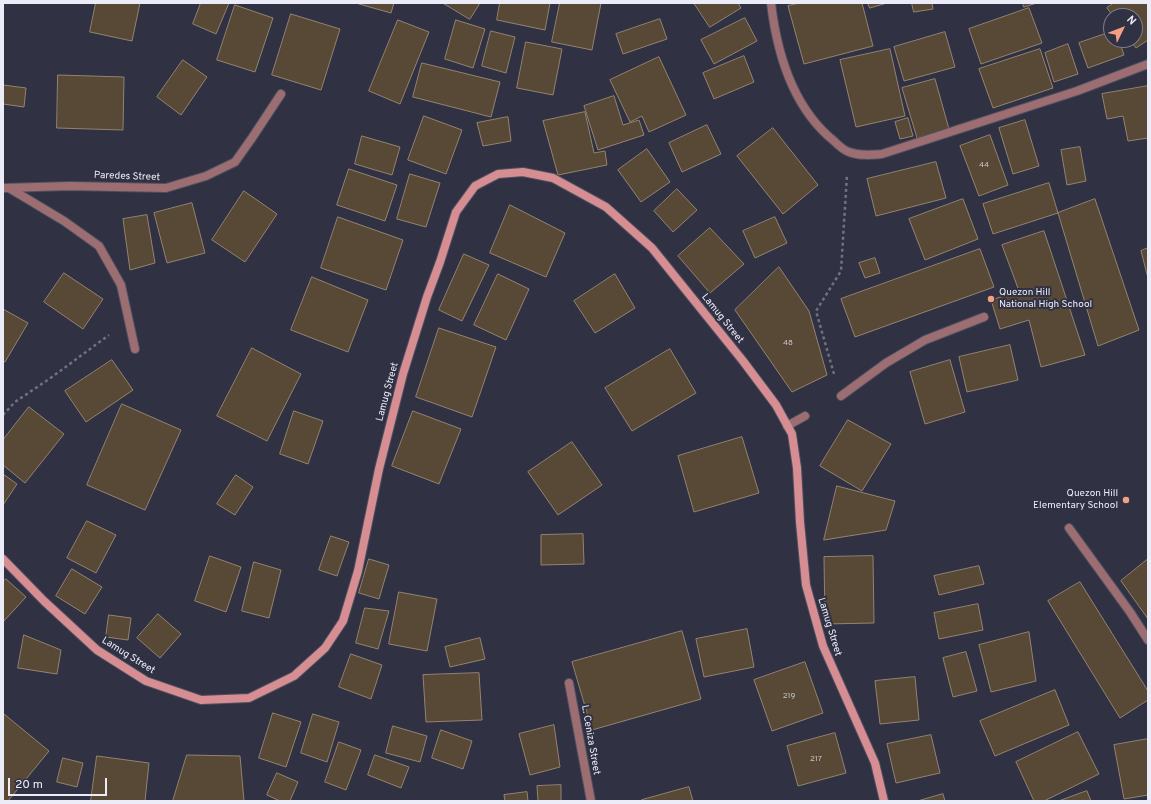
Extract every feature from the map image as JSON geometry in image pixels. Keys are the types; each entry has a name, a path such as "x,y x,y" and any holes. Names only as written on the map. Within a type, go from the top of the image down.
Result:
{"street":[{"path":"771,3 774,26 781,53 795,93 808,114 827,135 848,152 867,156 882,154 1076,91 1148,64"},
{"name":"Paredes Street","path":"6,188 70,186 166,188 206,176 235,162 281,94"},
{"name":"Lamug Street","path":"3,559 44,601 97,650 146,681 201,700 249,698 294,676 325,648 343,621 358,571 379,469 403,374 456,212 475,186 498,174 523,172 553,178 606,207 652,248 743,361 776,405 788,426 792,434 797,468 806,585 823,646 875,763 884,801"},
{"path":"6,188 64,221 99,246 121,286 134,349"},
{"path":"841,396 886,364 925,340 984,318"},
{"path":"788,426 805,416"},
{"path":"1069,528 1130,612 1148,640"},
{"name":"L. Ceniza Street","path":"569,683 591,801"}],"path":[{"path":"841,396 816,311 841,272 848,152"},
{"path":"3,415 15,402 113,332 130,331"}],"building":[{"path":"96,3 140,3 132,41 90,32"},
{"path":"201,3 229,3 216,34 193,24"},
{"path":"359,3 394,3 391,13"},
{"path":"443,3 480,3 470,19"},
{"path":"500,3 550,3 545,30 497,20"},
{"path":"560,3 601,3 592,50 552,42"},
{"path":"694,3 738,3 741,8 710,27"},
{"path":"800,3 862,3 873,46 804,64 788,6"},
{"path":"868,3 887,3 870,8"},
{"path":"912,3 932,3 933,9 914,12"},
{"path":"1023,3 1037,3 1024,7"},
{"path":"1114,3 1148,3 1148,40 1143,43 1143,8 1107,8"},
{"path":"235,5 273,18 255,72 217,60"},
{"path":"1029,8 1042,43 981,64 969,29"},
{"path":"291,14 340,29 321,90 272,75"},
{"path":"745,18 757,41 714,64 701,40"},
{"path":"660,19 667,39 623,54 616,34"},
{"path":"398,20 429,32 400,104 369,91"},
{"path":"456,20 485,29 473,68 445,59"},
{"path":"491,31 515,37 506,73 482,66"},
{"path":"945,32 955,67 904,81 894,47"},
{"path":"1103,35 1103,48 1122,48 1124,55 1088,68 1079,43"},
{"path":"526,42 562,49 553,95 517,88"},
{"path":"1068,44 1078,74 1054,82 1045,53"},
{"path":"890,49 905,116 856,127 840,60"},
{"path":"1040,49 1053,88 993,108 979,69"},
{"path":"744,56 754,82 714,99 703,73"},
{"path":"659,57 686,115 649,132 642,116 630,122 610,80"},
{"path":"183,60 207,77 181,115 157,97"},
{"path":"422,63 500,82 491,117 413,97"},
{"path":"58,75 124,77 123,130 57,128"},
{"path":"935,79 949,129 917,138 902,88"},
{"path":"3,85 26,88 24,107 3,104"},
{"path":"1148,86 1148,138 1128,141 1123,116 1107,119 1102,94"},
{"path":"614,96 623,125 639,120 644,135 598,150 584,106"},
{"path":"585,112 594,153 605,151 607,165 558,175 543,121"},
{"path":"424,116 462,130 446,174 408,160"},
{"path":"508,117 511,141 483,146 477,123"},
{"path":"908,118 913,136 900,139 895,122"},
{"path":"1025,120 1039,166 1013,174 999,128"},
{"path":"707,125 721,154 682,172 669,143"},
{"path":"773,128 818,185 783,214 737,156"},
{"path":"990,135 1008,185 979,196 960,146"},
{"path":"362,136 400,147 392,175 355,164"},
{"path":"1080,147 1086,181 1067,185 1061,150"},
{"path":"647,149 670,182 641,202 618,170"},
{"path":"936,162 946,198 876,216 867,179"},
{"path":"349,169 397,185 385,221 337,205"},
{"path":"410,174 440,183 426,227 397,219"},
{"path":"1049,183 1058,213 993,234 983,204"},
{"path":"677,189 697,210 673,232 654,211"},
{"path":"244,191 277,214 245,262 212,240"},
{"path":"963,199 978,239 925,260 909,219"},
{"path":"1095,199 1139,330 1098,346 1058,213"},
{"path":"192,203 205,253 167,263 154,213"},
{"path":"510,205 565,233 546,277 490,253"},
{"path":"147,215 155,263 130,270 123,219"},
{"path":"338,217 403,240 386,290 321,268"},
{"path":"775,217 787,243 755,258 743,231"},
{"path":"710,228 744,264 710,293 678,256"},
{"path":"1044,231 1085,355 1041,367 1029,320 1000,329 991,300 1019,291 1002,245"},
{"path":"1148,248 1148,278 1141,251"},
{"path":"980,249 994,287 855,337 841,299"},
{"path":"464,254 489,265 462,321 439,310"},
{"path":"875,258 880,273 865,278 859,263"},
{"path":"779,267 809,311 827,375 792,392 735,310"},
{"path":"64,273 103,299 83,329 44,302"},
{"path":"498,274 529,289 506,340 474,325"},
{"path":"615,274 635,308 595,333 574,301"},
{"path":"312,277 368,300 348,352 291,330"},
{"path":"3,309 28,323 5,362 3,361"},
{"path":"439,328 496,347 472,417 416,397"},
{"path":"1010,345 1018,380 967,392 959,357"},
{"path":"252,348 301,374 267,441 217,416"},
{"path":"670,349 696,393 632,431 605,388"},
{"path":"112,360 133,390 86,422 65,391"},
{"path":"950,360 965,412 925,424 910,372"},
{"path":"122,404 181,430 145,510 87,485"},
{"path":"29,407 64,434 25,483 3,465 3,440"},
{"path":"294,411 323,421 308,464 280,454"},
{"path":"413,411 461,429 439,484 392,466"},
{"path":"848,420 891,444 862,491 820,466"},
{"path":"742,437 759,493 694,512 678,456"},
{"path":"572,442 602,485 558,515 528,472"},
{"path":"3,474 17,484 3,505"},
{"path":"236,475 253,487 235,515 217,504"},
{"path":"837,486 895,501 886,530 824,540"},
{"path":"87,521 116,535 96,573 67,558"},
{"path":"583,534 584,564 541,565 541,535"},
{"path":"331,536 349,542 337,576 319,570"},
{"path":"210,556 241,567 226,612 195,601"},
{"path":"873,556 874,623 825,624 824,557"},
{"path":"369,559 389,565 379,599 359,593"},
{"path":"1148,559 1148,619 1121,581"},
{"path":"254,562 281,570 269,618 242,611"},
{"path":"979,566 984,584 939,595 934,576"},
{"path":"72,569 102,587 85,614 56,596"},
{"path":"6,579 26,597 3,622 3,582"},
{"path":"1080,582 1148,691 1148,700 1120,718 1048,601"},
{"path":"399,592 437,599 427,651 389,644"},
{"path":"978,604 983,630 939,639 934,613"},
{"path":"365,608 389,611 378,649 356,643"},
{"path":"158,614 181,634 160,658 137,638"},
{"path":"109,615 131,618 128,640 106,637"},
{"path":"747,629 754,667 704,677 696,639"},
{"path":"682,631 701,699 592,730 572,662"},
{"path":"1029,632 1036,681 991,692 979,645"},
{"path":"24,635 61,650 57,674 18,668"},
{"path":"480,638 485,659 450,667 445,647"},
{"path":"966,652 977,691 953,697 943,658"},
{"path":"351,654 382,665 371,699 339,687"},
{"path":"805,662 823,713 772,731 754,680"},
{"path":"479,673 482,720 426,722 423,675"},
{"path":"915,677 919,720 880,724 875,681"},
{"path":"1055,690 1069,725 995,756 980,721"},
{"path":"273,713 301,722 286,767 259,758"},
{"path":"4,714 49,751 8,801 3,801"},
{"path":"313,714 339,722 327,762 301,753"},
{"path":"554,725 560,767 530,775 519,734"},
{"path":"393,726 427,736 420,762 386,753"},
{"path":"441,730 472,741 463,769 432,758"},
{"path":"1078,732 1099,774 1044,801 1034,801 1016,762"},
{"path":"835,733 846,773 798,786 787,746"},
{"path":"931,735 940,773 896,783 887,744"},
{"path":"1148,739 1148,795 1124,799 1114,745"},
{"path":"339,742 361,750 346,790 325,782"},
{"path":"187,755 240,756 244,801 173,801"},
{"path":"375,755 409,767 401,788 368,775"},
{"path":"97,756 149,763 145,801 91,801"},
{"path":"63,758 83,763 77,787 57,782"},
{"path":"277,773 298,782 290,801 280,801 267,795"},
{"path":"561,785 561,801 538,801 537,786"},
{"path":"689,787 693,801 642,800"},
{"path":"1087,791 1091,801 1059,801"},
{"path":"527,792 528,801 505,801 504,795"},
{"path":"943,794 945,801 918,801"}],"place":[{"name":"Quezon Hill National High School","path":"991,299"},
{"name":"Quezon Hill Elementary School","path":"1126,500"}]}
